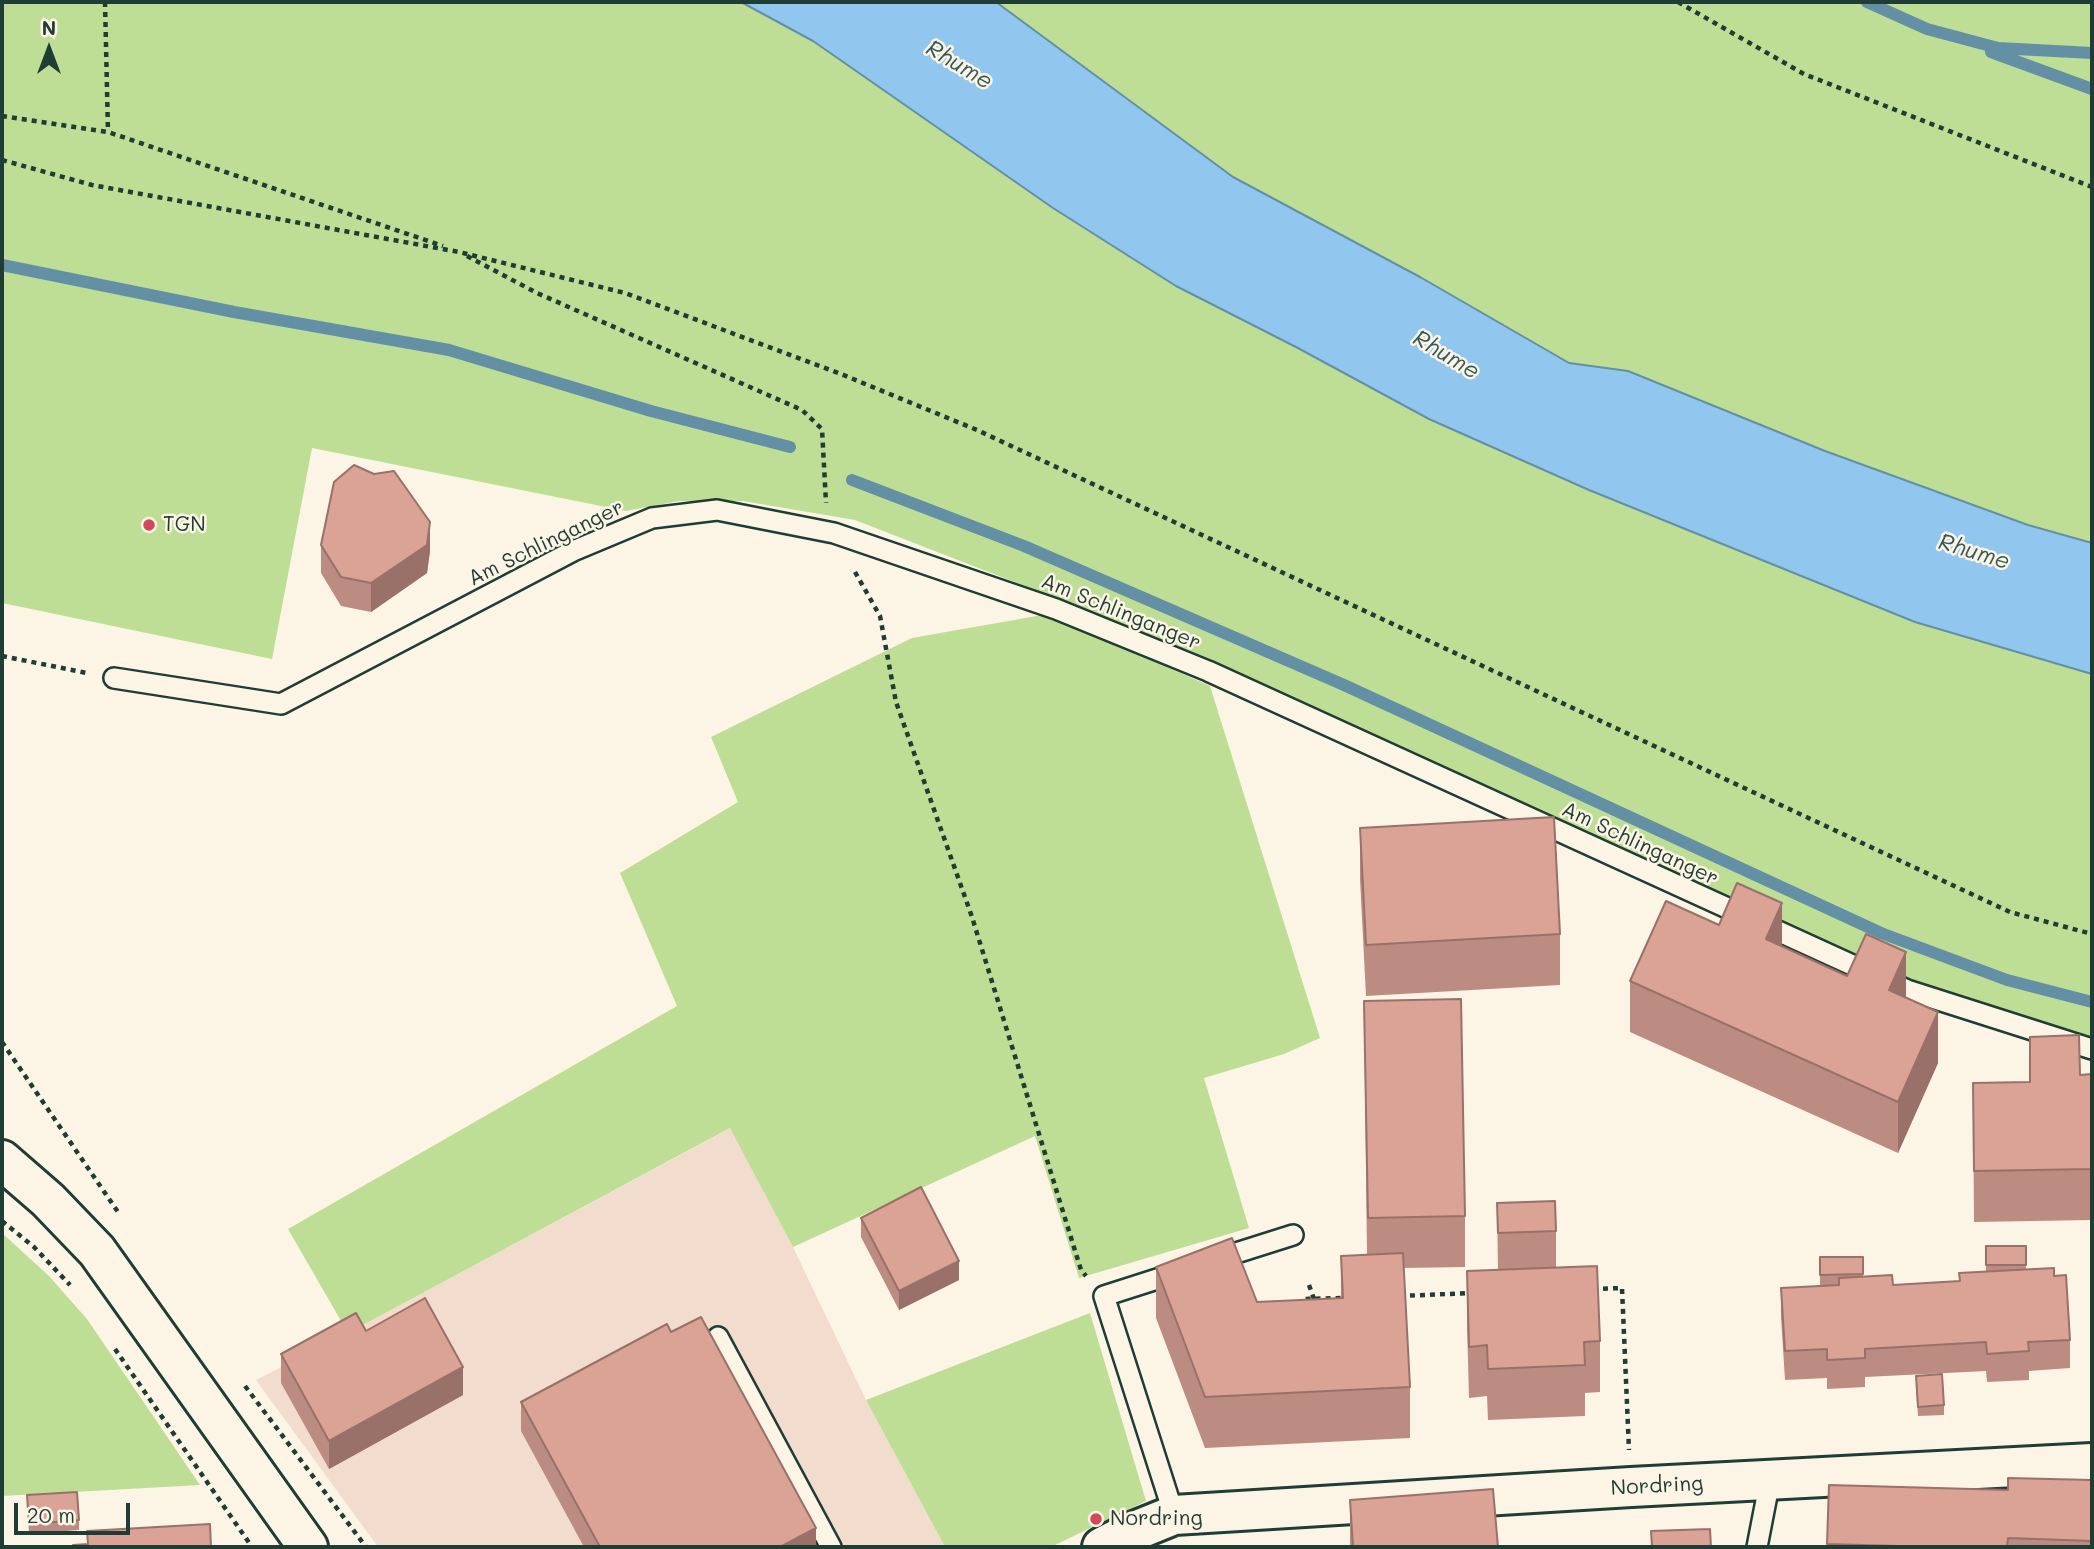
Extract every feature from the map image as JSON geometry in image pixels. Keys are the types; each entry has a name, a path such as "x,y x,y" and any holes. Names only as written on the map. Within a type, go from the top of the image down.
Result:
{"street":[{"path":"2,1160 48,1200 96,1251 308,1547"},
{"name":"Nordring","path":"1102,1547 1174,1516 1631,1487 2092,1463"}],"lane":[{"name":"Am Schlinganger","path":"114,678 281,704 573,551 652,518 718,510 834,533 1056,609 1208,671 1907,990 2092,1049"},
{"path":"1174,1516 1104,1296 1293,1235"},
{"path":"718,1337 831,1547"},
{"path":"1757,1547 1770,1480"}],"path":[{"path":"105,2 108,132"},
{"path":"1678,2 1804,74 2092,187"},
{"path":"2,116 108,132 459,252 537,293 802,410 822,429 824,495 834,533 880,616 896,702 972,917 1081,1270 1104,1296"},
{"path":"2,160 92,185 459,252 625,293 841,374 977,430 2010,912 2092,934"},
{"path":"2,656 114,678"},
{"path":"2,1221 34,1247 74,1289"},
{"path":"1309,1285 1314,1299"},
{"path":"1583,1290 1622,1289 1631,1487"},
{"path":"1398,1296 1479,1293"},
{"path":"1294,1308 1302,1299 1356,1297"},
{"path":"111,1344 252,1547"}],"shaded area":[{"path":"731,1128 793,1247 866,1400 945,1547 378,1547 256,1380"}],"green space":[{"path":"2,2 2092,2 2092,1039 2026,1022 1912,982 1125,625 855,520 743,501 679,501 626,511 312,448 272,659 2,603"},
{"path":"1048,614 1210,686 1320,1038 1284,1054 1204,1078 1249,1228 1079,1278 1035,1136 793,1247 730,1128 348,1333 288,1229 677,1006 620,873 738,802 711,737 912,638"},
{"path":"2,1233 49,1276 87,1319 200,1485 2,1496"},
{"path":"1090,1313 1146,1501 1051,1547 945,1547 866,1400"}],"water":[{"name":"Rhume","path":"741,2 996,2 1233,177 1420,277 1569,363 1628,371 1825,451 2028,525 2092,543 2092,674 1915,622 1589,490 1429,419 1176,286 1053,208 813,41"}],"building":[{"path":"354,465 374,474 394,471 430,522 427,545 371,583 341,577 321,545 334,482"},
{"path":"1554,817 1560,934 1366,945 1360,828"},
{"path":"1737,883 1782,903 1766,939 1847,976 1866,934 1906,952 1889,990 1938,1012 1898,1102 1630,981 1666,901 1719,925"},
{"path":"1461,999 1465,1216 1368,1218 1364,1001"},
{"path":"2079,1035 2080,1075 2092,1074 2092,1169 1974,1171 1973,1083 2030,1082 2030,1037"},
{"path":"921,1187 959,1261 899,1291 861,1218"},
{"path":"1555,1201 1556,1231 1498,1233 1497,1203"},
{"path":"1232,1238 1257,1302 1343,1298 1341,1256 1403,1253 1410,1387 1205,1397 1156,1267"},
{"path":"1986,1246 2026,1246 2026,1265 1986,1265"},
{"path":"1820,1257 1863,1257 1863,1274 1820,1275"},
{"path":"1597,1266 1600,1341 1584,1342 1585,1365 1488,1369 1487,1345 1469,1347 1467,1271"},
{"path":"2054,1268 2054,1276 2066,1275 2070,1340 2028,1342 2029,1351 1987,1354 1986,1342 1865,1349 1865,1358 1827,1360 1827,1349 1785,1351 1781,1288 1839,1285 1839,1278 1892,1275 1893,1285 1960,1281 1959,1273"},
{"path":"425,1298 463,1367 329,1441 281,1354 356,1313 366,1331"},
{"path":"701,1317 816,1528 780,1547 600,1547 521,1402 667,1324 671,1332"},
{"path":"1942,1374 1944,1405 1918,1407 1916,1376"},
{"path":"2008,1478 2092,1480 2092,1541 2008,1538 2007,1547 1827,1544 1829,1485 2008,1490"},
{"path":"1493,1489 1498,1547 1353,1547 1350,1500"},
{"path":"77,1492 79,1520 29,1524 27,1495"},
{"path":"210,1524 211,1547 73,1547 88,1544 87,1531"},
{"path":"1710,1529 1711,1547 1652,1547 1651,1531"}],"waterway":[{"path":"1867,2 1927,29 1998,48 2092,53"},
{"path":"1991,52 2092,89"},
{"path":"2,265 234,312 449,350 651,411 790,447"},
{"path":"852,480 1024,546 1344,685 1881,933 2007,980 2092,1002"}],"place":[{"name":"TGN","path":"149,525"},
{"name":"Nordring","path":"1096,1519"}]}
